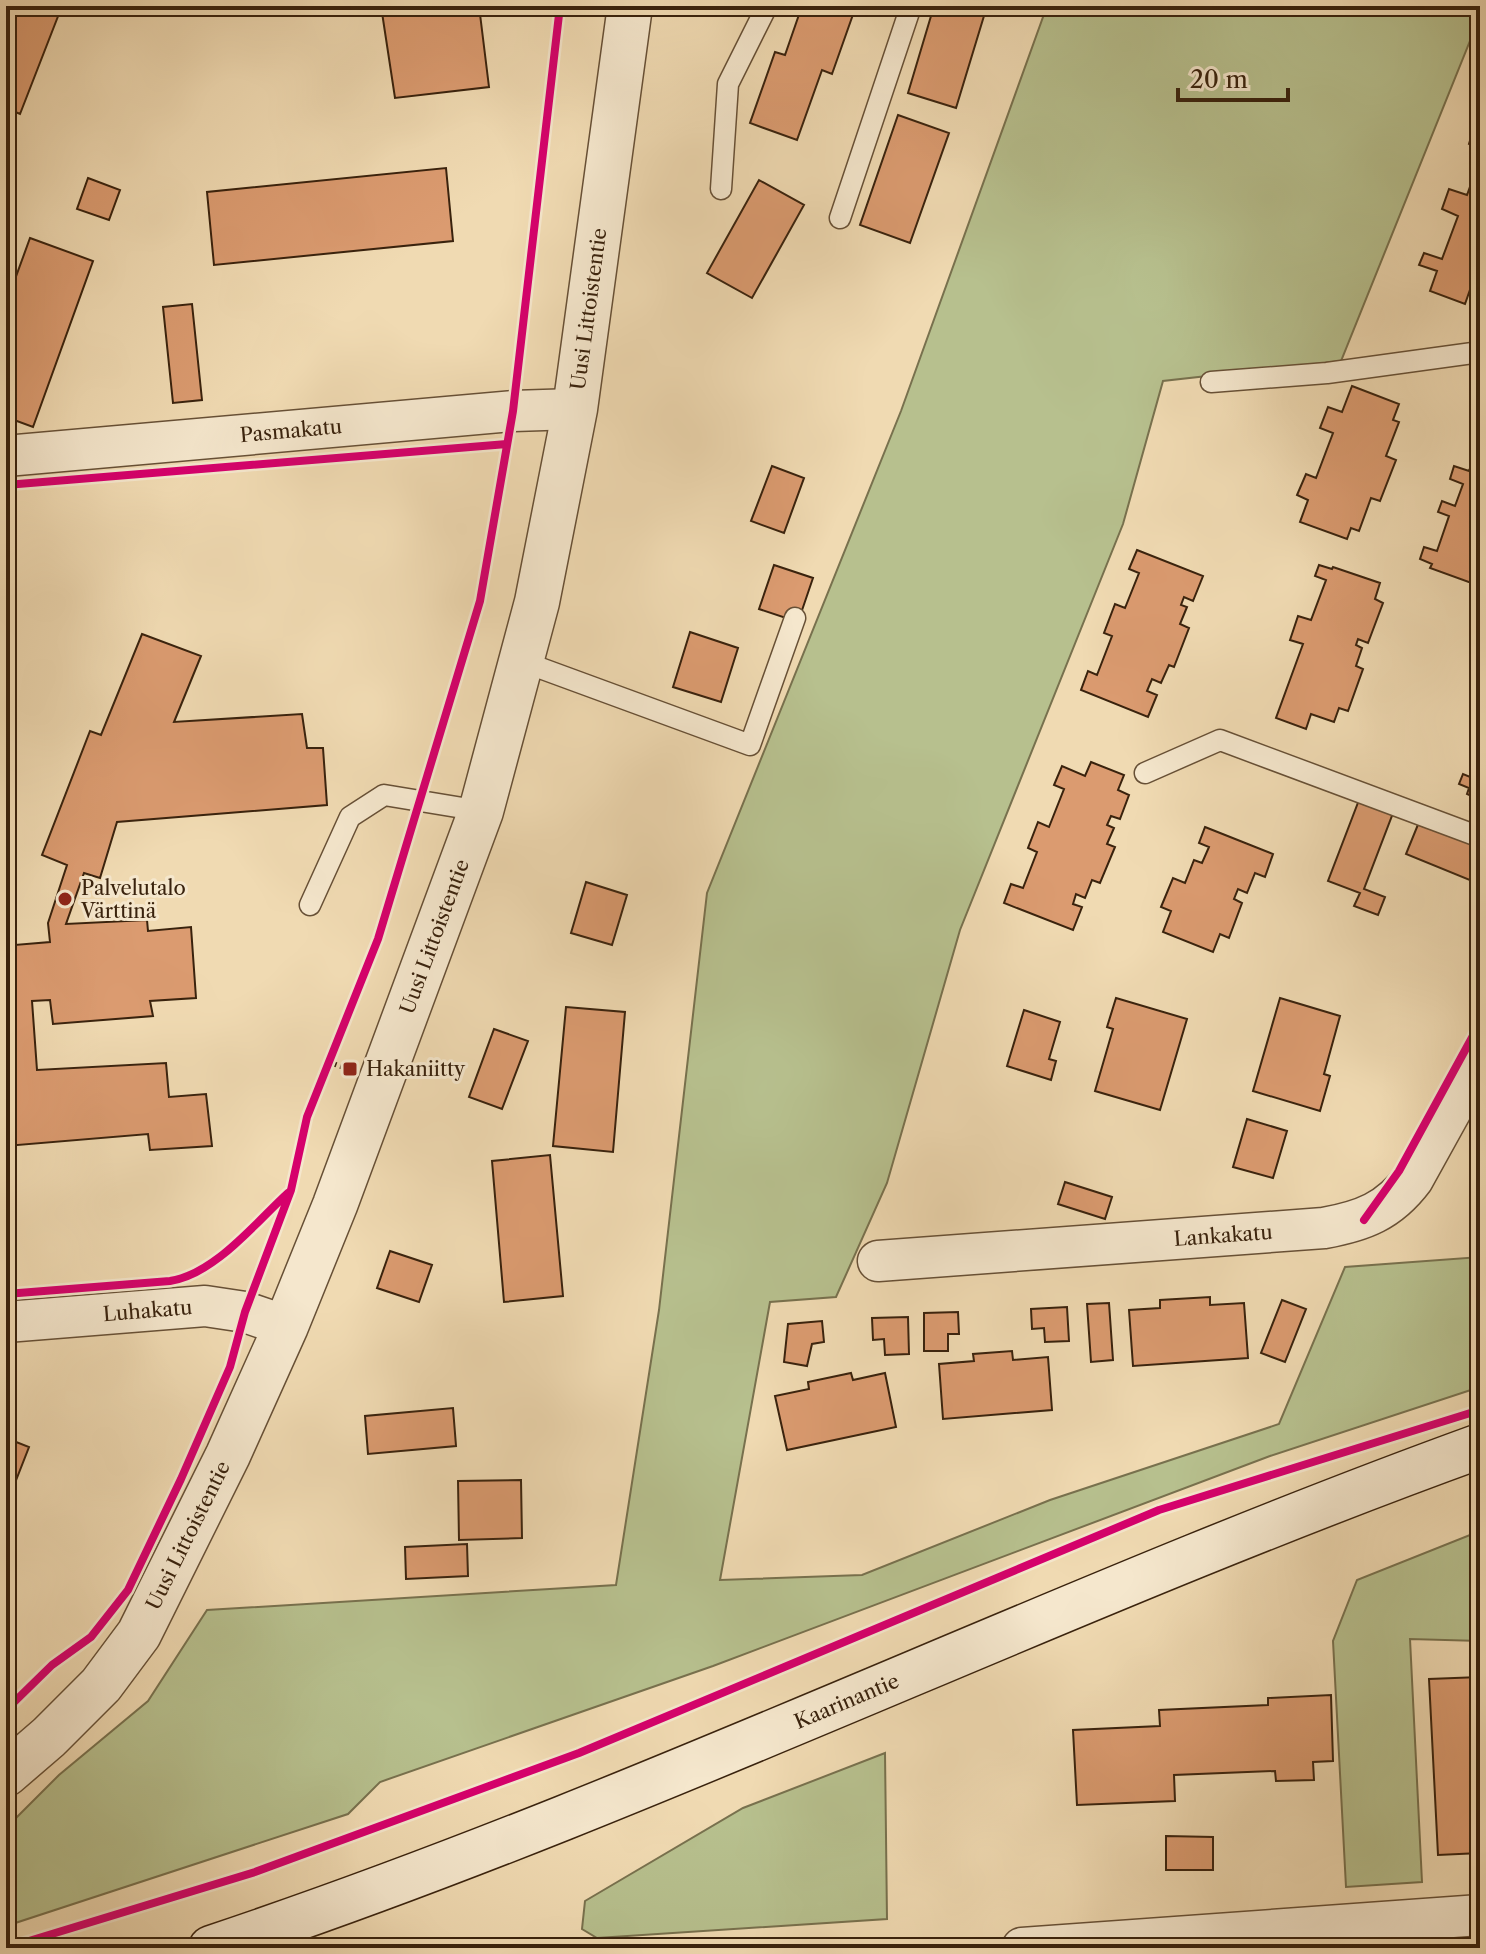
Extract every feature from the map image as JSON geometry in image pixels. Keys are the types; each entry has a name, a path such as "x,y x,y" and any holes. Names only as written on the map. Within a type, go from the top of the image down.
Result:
{"street":[{"name":"Uusi Littoistentie","path":"6,1774 101,1685 139,1634 228,1455 286,1326 335,1205 481,811 537,602 575,409 630,6"},
{"name":"Pasmakatu","path":"6,456 513,411 575,409"},
{"name":"Lankakatu","path":"878,1261 1324,1228 1364,1220 1400,1197 1413,1179 1480,1058"},
{"name":"Luhakatu","path":"6,1322 205,1306 245,1312 286,1326"},
{"name":"Kaarinantie","path":"211,1948 323,1911 522,1834 1134,1581 1480,1446"},
{"path":"1022,1948 1442,1932 1480,1915"}],"lane":[{"path":"721,189 728,84 767,6"},
{"path":"840,218 911,6"},
{"path":"1211,382 1327,373 1480,352"},
{"path":"521,661 750,745 795,618"},
{"path":"1145,773 1220,740 1480,837"},
{"path":"310,905 350,817 384,795 481,811"}],"path":[{"path":"323,1075 334,1048"},
{"path":"329,1062 350,1069"}],"green space":[{"path":"1047,6 1480,6 1480,16 1341,361 1163,381 1123,524 960,930 887,1183 836,1297 770,1302 720,1580 862,1575 1050,1500 1279,1424 1345,1267 1480,1257 1480,1387 1270,1456 713,1666 380,1782 348,1814 6,1926 6,1828 59,1775 148,1701 207,1610 616,1585 659,1310 707,893 901,411"},
{"path":"1480,1531 1480,1641 1410,1639 1422,1882 1346,1887 1333,1641 1357,1580"},
{"path":"885,1753 887,1919 597,1938 582,1929 585,1901 743,1808"}],"building":[{"path":"6,6 62,6 20,114 6,108"},
{"path":"381,6 479,6 489,87 395,98"},
{"path":"712,6 748,6 747,12"},
{"path":"802,6 856,6 832,74 822,70 797,140 750,123 775,52 785,55"},
{"path":"934,6 987,6 956,108 908,93"},
{"path":"898,115 949,133 910,243 860,225"},
{"path":"1472,134 1480,137 1480,148 1469,144"},
{"path":"1480,159 1480,287 1472,284 1465,304 1430,291 1437,271 1419,265 1424,253 1442,259 1458,216 1442,209 1449,189 1467,195"},
{"path":"446,168 453,241 214,265 207,192"},
{"path":"88,178 120,190 109,220 77,209"},
{"path":"759,180 804,205 752,298 707,273"},
{"path":"6,181 14,184 6,207"},
{"path":"30,238 93,261 33,427 6,417 6,304"},
{"path":"192,304 202,400 173,403 163,307"},
{"path":"1352,386 1399,404 1393,420 1399,422 1386,456 1396,460 1380,501 1371,498 1359,531 1351,528 1347,539 1300,522 1308,500 1297,495 1306,474 1316,478 1333,433 1320,428 1328,407 1342,412"},
{"path":"1480,440 1480,578 1477,585 1430,568 1432,564 1420,559 1424,547 1437,551 1449,516 1438,512 1442,501 1455,506 1463,484 1450,479 1454,466 1469,471"},
{"path":"772,466 804,478 784,533 751,521"},
{"path":"1137,550 1203,576 1193,601 1184,597 1181,605 1187,607 1180,624 1189,628 1174,667 1169,665 1161,683 1152,679 1147,691 1157,695 1148,717 1081,690 1088,671 1097,675 1112,636 1104,633 1115,604 1125,608 1139,573 1129,569"},
{"path":"774,565 813,578 798,622 759,609"},
{"path":"1319,565 1380,583 1375,599 1383,603 1368,643 1358,639 1356,645 1362,648 1356,666 1363,669 1348,711 1339,708 1334,722 1311,714 1306,729 1276,718 1303,644 1290,640 1298,616 1311,620 1326,580 1315,576"},
{"path":"690,632 738,648 721,702 673,687"},
{"name":"Palvelutalo Värttinä","path":"142,634 201,656 174,722 302,714 307,748 323,748 327,805 117,822 100,878 84,873 66,924 147,920 148,931 191,927 196,998 150,1001 153,1016 53,1024 50,1000 32,1001 37,1070 166,1063 169,1097 206,1094 212,1146 150,1150 148,1134 6,1146 6,858 15,857 15,945 50,942 48,923 67,865 42,855 90,731 101,735"},
{"path":"1091,762 1124,775 1118,790 1129,795 1120,819 1111,816 1107,825 1114,828 1107,844 1115,847 1100,883 1092,880 1085,898 1076,894 1073,904 1082,907 1073,930 1004,903 1011,884 1023,888 1037,852 1028,848 1038,822 1049,827 1064,789 1054,785 1062,766 1085,776"},
{"path":"1480,765 1480,800 1467,794 1469,788 1459,784 1463,774 1475,779"},
{"path":"1359,800 1393,813 1364,889 1385,897 1378,915 1354,906 1360,893 1328,881"},
{"path":"1419,822 1480,847 1477,883 1406,854"},
{"path":"1205,827 1273,854 1265,877 1255,873 1247,893 1238,889 1234,899 1242,903 1229,938 1220,934 1213,952 1163,932 1171,911 1161,907 1173,878 1185,883 1194,860 1202,863 1209,847 1199,843"},
{"path":"586,882 627,895 612,945 571,933"},
{"path":"1116,998 1187,1019 1160,1110 1095,1091 1113,1029 1107,1027"},
{"path":"1280,998 1340,1016 1324,1074 1330,1076 1320,1111 1253,1091"},
{"path":"566,1007 625,1012 613,1152 553,1146"},
{"path":"1024,1010 1060,1022 1049,1059 1056,1061 1051,1080 1007,1066"},
{"path":"494,1029 528,1041 502,1109 469,1097"},
{"path":"1247,1119 1287,1131 1273,1178 1233,1167"},
{"path":"550,1155 563,1296 504,1302 492,1161"},
{"path":"1065,1182 1112,1197 1105,1219 1058,1204"},
{"path":"390,1251 432,1265 419,1302 377,1288"},
{"path":"1210,1297 1210,1305 1244,1303 1248,1358 1133,1366 1129,1310 1160,1308 1160,1300"},
{"path":"1282,1300 1306,1309 1285,1362 1261,1353"},
{"path":"1109,1303 1113,1360 1091,1362 1087,1304"},
{"path":"1067,1307 1069,1341 1045,1342 1044,1328 1032,1329 1031,1309"},
{"path":"958,1312 959,1334 948,1334 948,1351 924,1351 924,1313"},
{"path":"908,1317 909,1354 885,1355 884,1339 873,1340 872,1318"},
{"path":"822,1321 824,1342 812,1344 807,1366 784,1362 788,1324"},
{"path":"1012,1351 1013,1360 1048,1357 1052,1410 943,1419 939,1364 974,1361 973,1354"},
{"path":"851,1373 853,1380 885,1373 896,1427 787,1450 775,1396 809,1389 808,1382"},
{"path":"453,1408 456,1446 368,1454 365,1416"},
{"path":"6,1438 29,1447 6,1506"},
{"path":"521,1480 522,1538 459,1540 458,1481"},
{"path":"467,1544 468,1576 406,1579 405,1547"},
{"path":"1480,1677 1480,1853 1438,1855 1429,1679"},
{"path":"1331,1695 1333,1761 1313,1762 1314,1780 1276,1781 1275,1771 1174,1775 1175,1801 1077,1805 1073,1730 1160,1726 1159,1710 1268,1705 1268,1698"},
{"path":"1166,1836 1213,1837 1213,1870 1166,1870"}],"cycle path":[{"path":"6,1710 52,1665 91,1637 128,1590 230,1367 245,1312 291,1190 307,1117 378,939 480,601 513,411 560,6"},
{"path":"6,485 507,444"},
{"path":"1364,1220 1399,1171 1480,1023"},
{"path":"6,1294 170,1281 187,1276 203,1269 234,1246 288,1193"},
{"path":"6,1948 255,1872 579,1753 1159,1510 1480,1410"}],"place":[{"name":"Palvelutalo Värttinä","path":"65,899"},
{"name":"Hakaniitty","path":"350,1069"}]}
